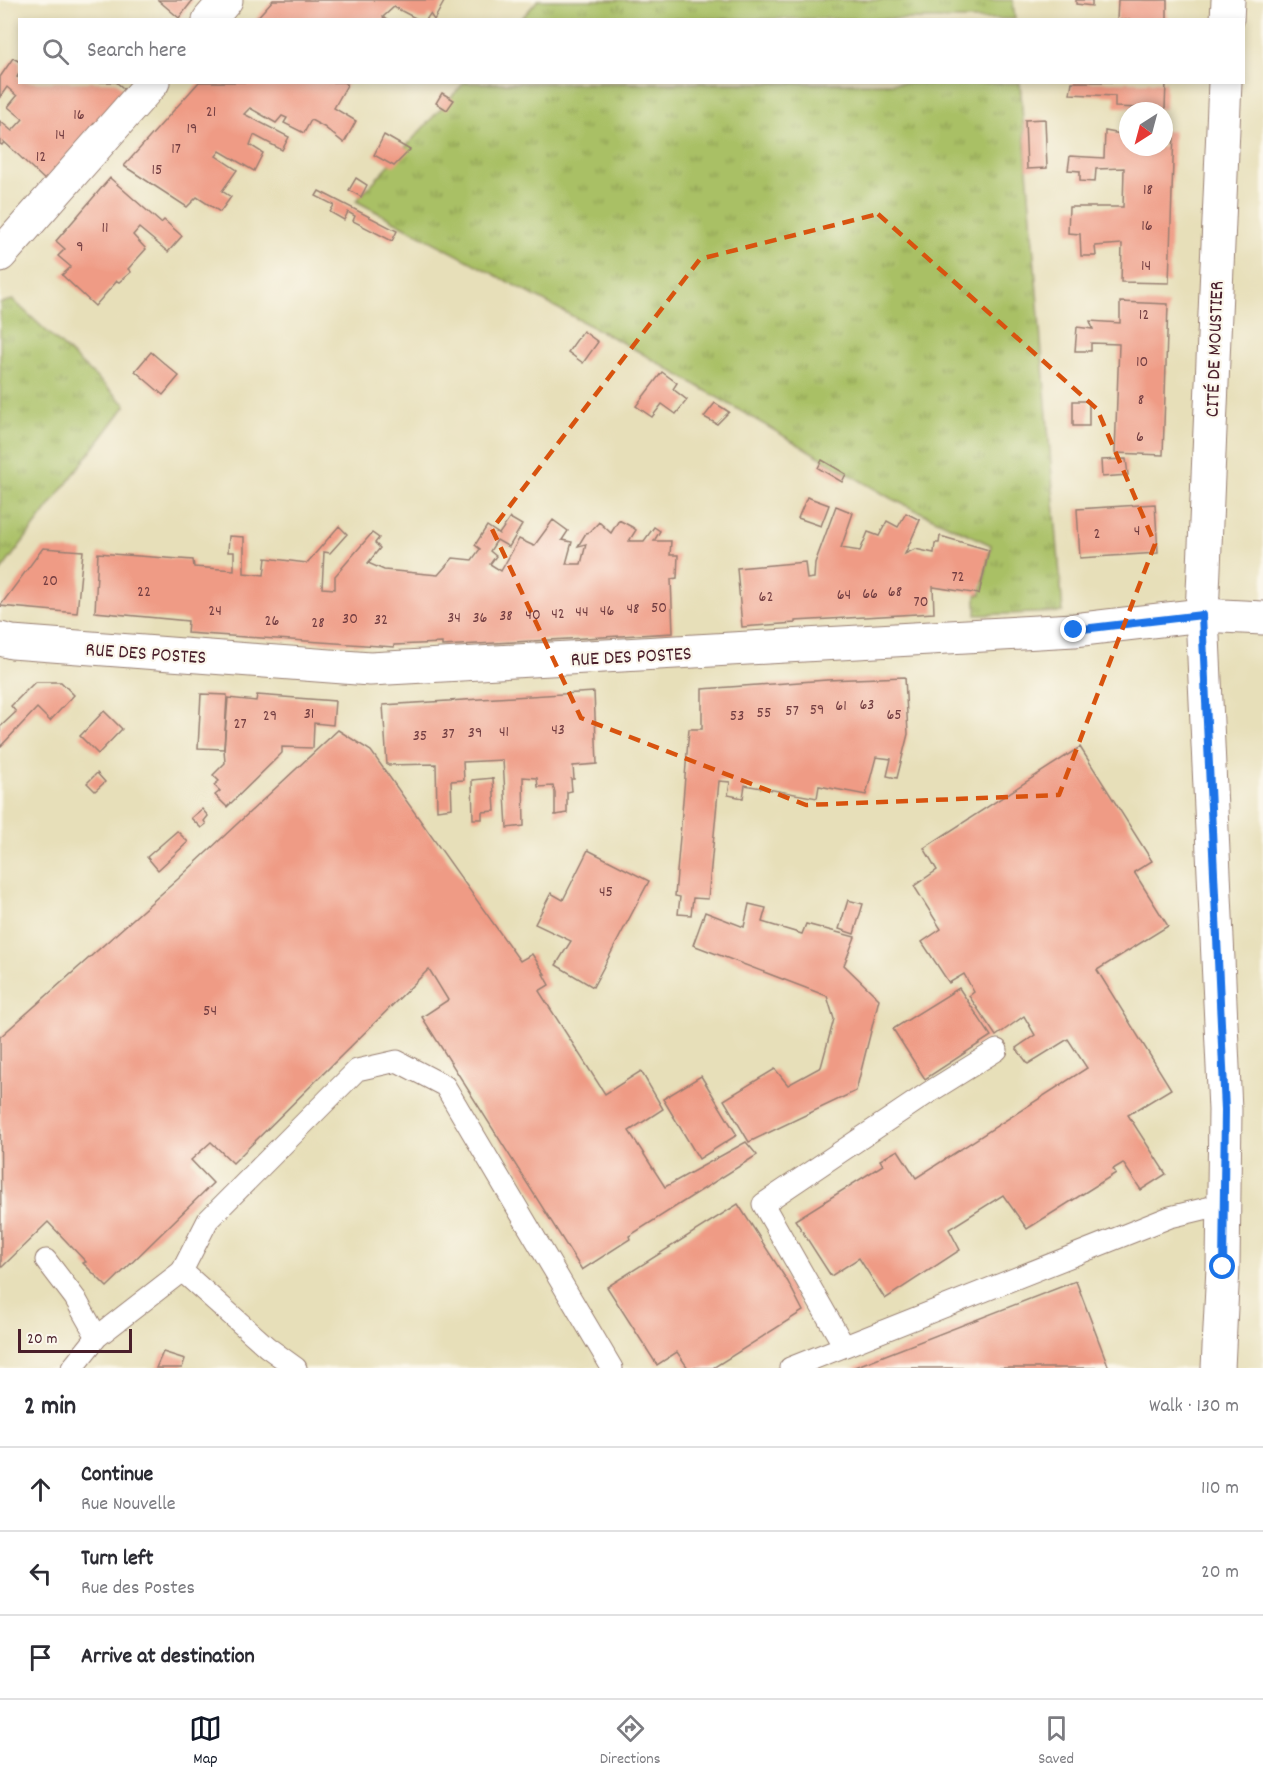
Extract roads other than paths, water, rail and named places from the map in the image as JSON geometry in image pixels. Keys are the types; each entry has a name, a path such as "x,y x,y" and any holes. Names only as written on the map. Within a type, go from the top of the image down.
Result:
{"street":[{"path":"211,18 226,0"},
{"path":"1227,18 1228,0"},
{"path":"0,255 151,84"},
{"name":"CITÉ DE MOUSTIER","path":"1218,1368 1225,1110 1202,615 1225,84"},
{"name":"RUE DES POSTES","path":"0,639 12,642 370,669 1074,630 1202,615 1263,618"}],"lane":[{"path":"844,1346 763,1204 928,1093 997,1050"},
{"path":"72,1368 97,1337 182,1271 208,1220 357,1070 397,1061 445,1086 612,1368"},
{"path":"790,1368 1170,1217 1224,1204"},
{"path":"46,1260 75,1298 97,1337"},
{"path":"182,1271 267,1347 296,1368"}]}
